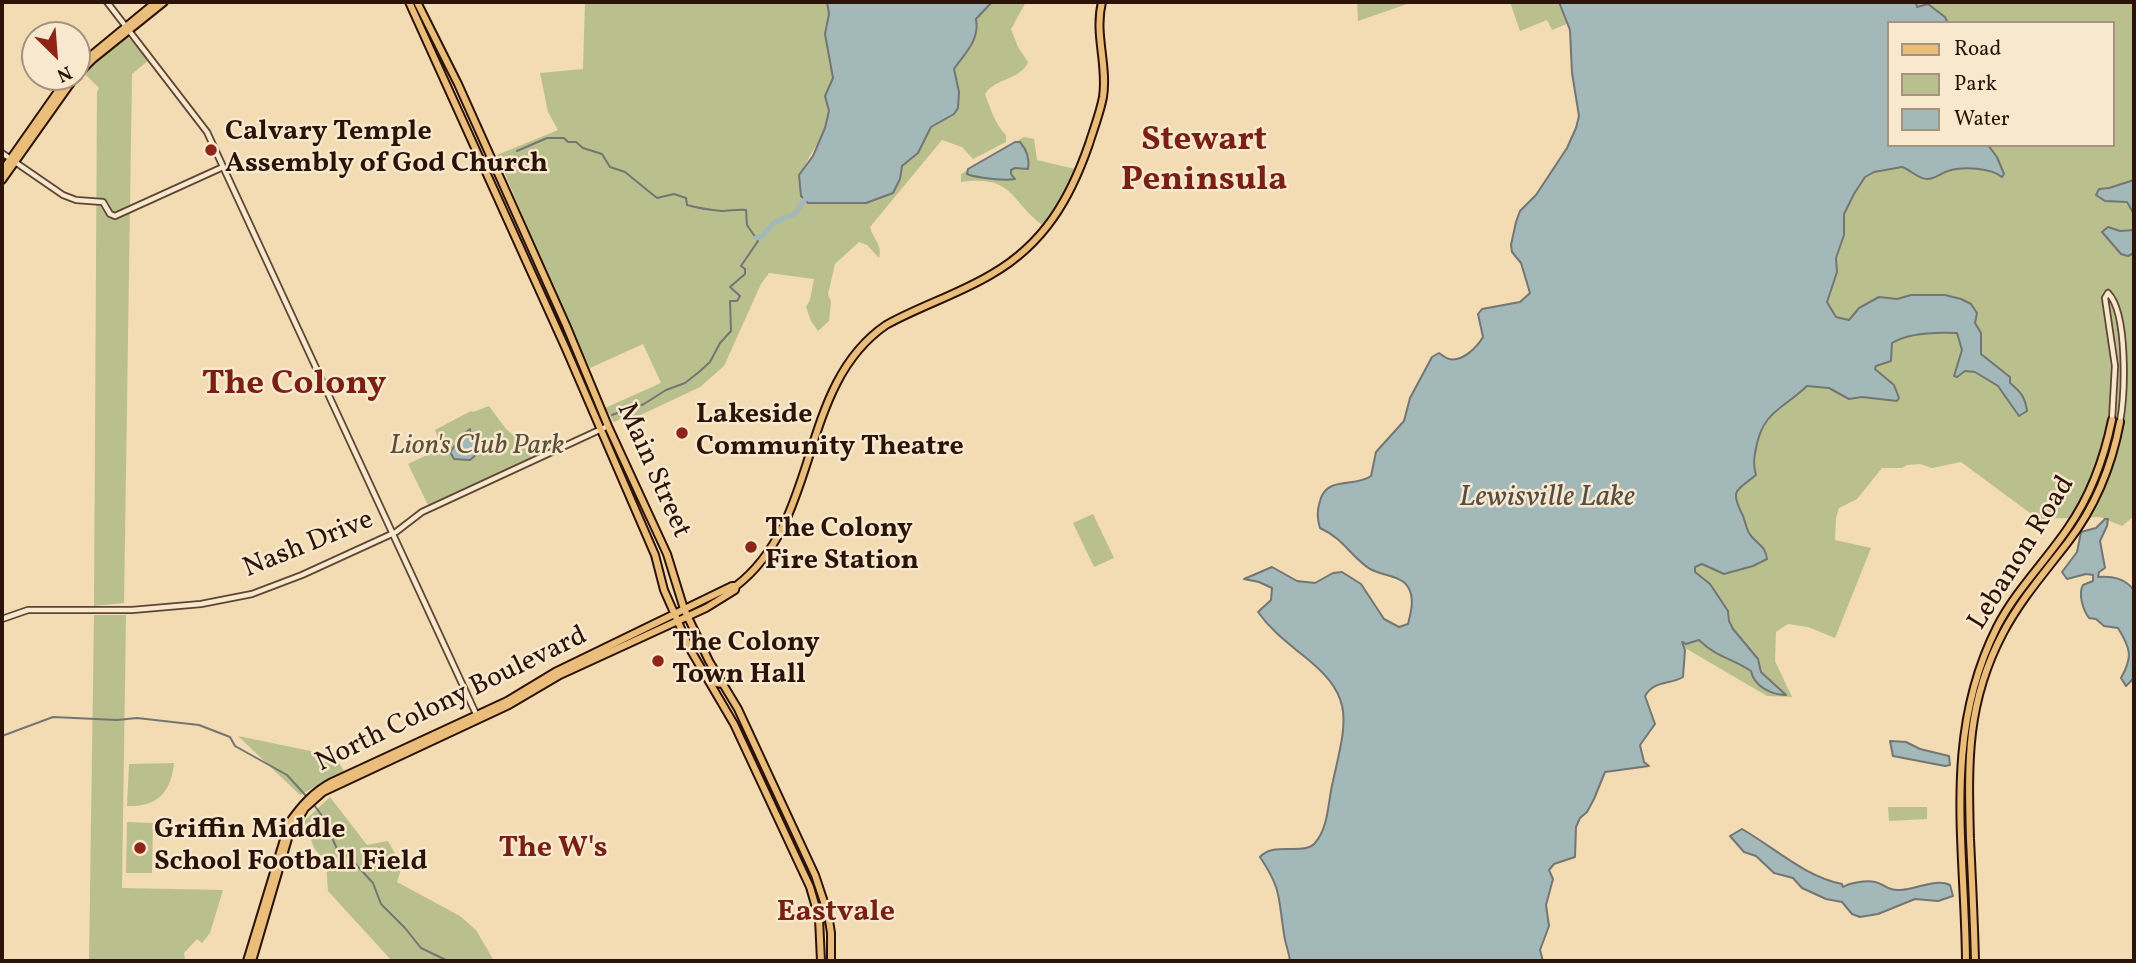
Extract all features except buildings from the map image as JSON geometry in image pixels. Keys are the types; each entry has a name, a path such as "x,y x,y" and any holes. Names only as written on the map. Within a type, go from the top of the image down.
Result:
{"main road":[{"path":"91,62 156,2"},
{"path":"91,56 164,2"},
{"name":"Main Street","path":"409,2 557,329 655,555 664,590 678,622 734,724 810,887 819,918 821,961"},
{"name":"Main Street","path":"417,2 458,84 667,554 688,617 709,661 738,709 822,892 831,933 831,961"},
{"name":"North Colony Boulevard","path":"249,961 283,838 289,823 307,800 332,782 509,705 568,670 678,622 723,599 760,564 779,537 833,390 853,356 886,325 1001,268 1030,246 1060,210 1082,165 1100,110 1104,77 1099,36 1102,2"},
{"path":"2,180 59,91"},
{"path":"2,171 13,161 65,91"},
{"path":"557,329 566,325"},
{"name":"Lebanon Road","path":"1966,961 1960,774 1962,739 1973,685 1994,632 2010,604 2067,530 2084,503 2116,421"},
{"name":"Lebanon Road","path":"1975,961 1968,758 1979,694 2002,635 2018,607 2069,541 2101,487 2112,456 2116,421"},
{"name":"North Colony Boulevard","path":"477,718 555,672 684,608 736,586"},
{"path":"702,670 716,683 723,684"}],"street":[{"path":"107,2 208,132 477,718"},
{"path":"2,153 63,195 76,200 103,202 110,214 115,216 223,167"},
{"name":"Lebanon Road","path":"2108,293 2115,304 2122,346 2124,390 2116,421 2114,347 2105,298 2108,293"},
{"path":"2114,347 2122,346"},
{"name":"Nash Drive","path":"2,619 28,610 132,610 194,605 235,598 282,583 393,534 422,512 608,426"}],"green space":[{"path":"585,2 827,2 830,14 825,34 833,79 825,96 829,113 826,125 800,181 808,203 866,203 893,193 902,166 918,153 931,127 954,114 958,108 954,69 974,40 976,19 992,2 1026,2 1011,29 1028,62 1020,72 995,85 985,94 996,122 1006,135 1006,142 973,159 962,147 942,140 870,227 879,246 879,258 867,245 859,242 835,264 828,294 831,302 829,321 818,331 806,307 814,279 769,273 761,284 724,366 700,387 628,421 623,418 614,422 605,408 661,383 643,344 590,368 567,321 497,155 558,130 548,112 540,73 583,69"},
{"path":"1357,2 1413,2 1358,21"},
{"path":"1510,2 1559,2 1569,23 1552,30 1547,20 1520,31"},
{"path":"1831,2 2134,2 2134,516 2122,526 2100,517 2038,519 1961,462 1932,468 1920,464 1882,468 1857,499 1839,508 1836,518 1835,540 1871,548 1835,638 1808,627 1788,624 1776,632 1775,661 1792,697 1767,696 1646,625"},
{"path":"127,36 149,60 132,74 124,603 94,606 99,88 91,80 91,66"},
{"path":"1024,137 1034,139 1037,160 1075,169 1059,202 1042,225 1001,186 991,182 961,182 961,174"},
{"name":"Lion's Club Park","path":"489,406 532,458 429,507 408,464 442,448 435,430 471,411"},
{"path":"1093,514 1114,558 1094,567 1073,523"},
{"path":"94,615 126,615 122,888 223,890 210,933 202,943 197,939 184,953 185,961 89,961"},
{"path":"238,736 335,756 344,771 300,795"},
{"path":"174,763 170,783 161,796 147,804 127,806 129,764"},
{"path":"330,797 367,845 388,841 402,866 397,882 460,916 476,930 494,961 392,961 328,891 326,863 314,848 308,831 301,824"},
{"path":"1888,807 1927,807 1927,819 1889,821"},
{"name":"Griffin Middle School Football Field","path":"127,822 153,823 152,873 126,873"}],"water":[{"path":"827,2 992,2 976,19 974,40 954,69 959,92 958,108 954,114 931,127 918,153 902,166 900,179 893,193 866,203 808,203 801,196 799,175 813,156 829,111 825,96 833,78 825,34 829,14"},
{"name":"Lewisville Lake","path":"1559,2 1916,2 1917,7 1928,4 1945,17 1947,21 1888,21 1888,147 1990,147 2004,174 2002,177 1984,170 1961,169 1927,179 1902,167 1874,172 1865,177 1844,214 1844,235 1836,258 1837,272 1827,302 1836,317 1849,320 1859,308 1879,297 1897,299 1911,295 1945,295 1971,304 1977,313 1975,323 1981,333 1981,354 2010,377 2010,383 2022,395 2027,411 2019,416 1998,386 1975,372 1965,371 1957,377 1954,376 1962,350 1957,333 1914,335 1892,343 1891,361 1876,366 1875,369 1894,385 1899,398 1897,401 1862,397 1849,399 1829,388 1807,386 1769,418 1759,436 1754,465 1756,475 1739,489 1736,496 1748,532 1764,549 1767,559 1724,574 1702,564 1695,567 1695,572 1710,584 1728,611 1733,629 1758,659 1761,672 1786,695 1764,689 1751,671 1712,651 1699,640 1686,644 1682,642 1685,650 1683,677 1653,687 1645,696 1655,724 1640,745 1644,762 1649,766 1605,772 1594,799 1576,827 1575,857 1554,864 1549,870 1553,879 1546,905 1549,926 1540,950 1543,961 1290,961 1278,894 1260,857 1273,850 1310,847 1320,837 1326,821 1342,740 1343,710 1331,682 1267,624 1258,612 1271,600 1272,588 1244,579 1272,567 1297,581 1315,583 1333,573 1342,572 1361,584 1384,619 1399,627 1408,624 1412,600 1408,587 1397,578 1370,569 1335,537 1320,528 1319,504 1329,488 1371,476 1376,452 1404,421 1410,398 1432,357 1439,353 1449,359 1464,356 1483,337 1478,314 1482,309 1520,302 1530,293 1521,263 1512,252 1511,245 1520,211 1536,195 1567,148 1576,128 1579,116 1572,73 1570,30"},
{"path":"1015,142 1020,142 1029,161 1028,169 1011,170 1015,179 991,179 967,174 968,169"},
{"path":"2134,180 2134,214 2127,202 2105,201 2096,195 2099,189"},
{"path":"2108,227 2120,231 2134,230 2134,253 2128,256 2121,254 2102,232"},
{"path":"470,429 471,439 474,440 478,453 470,460 454,459 450,452"},
{"path":"2108,519 2107,526 2100,541 2105,568 2099,572 2098,577 2118,579 2134,590 2134,678 2126,686 2121,678 2129,653 2122,635 2118,628 2104,626 2096,619 2089,618 2083,606 2083,585 2093,581 2093,575 2067,579 2062,572 2077,552 2081,532 2096,528"},
{"path":"1890,741 1906,742 1920,749 1949,756 1950,765 1893,756"},
{"path":"1742,829 1802,868 1842,884 1843,887 1871,881 1901,890 1945,883 1950,885 1953,896 1938,901 1915,899 1878,914 1860,917 1852,914 1842,902 1826,899 1802,888 1793,878 1774,873 1756,856 1744,852 1730,836"}],"waterway":[{"path":"517,151 547,138 564,138 568,142 576,142 583,148 602,154 610,167 625,172 657,198 674,194 686,198 687,205 722,211 746,210 747,225 758,241 741,266 745,269 745,274 730,287 740,296 737,301 730,301 731,331 720,343 710,362 685,383 631,409"},
{"path":"756,238 761,237 775,222 795,214 808,195"},
{"path":"612,415 625,410"},
{"path":"2,736 53,717 117,720 137,718 199,725 230,737 235,746 287,775 308,798"},
{"path":"314,805 323,817 337,849 350,858 373,883 381,904 421,948 448,961"}],"place":[{"name":"Calvary Temple Assembly of God Church","path":"211,150"},
{"name":"Lakeside Community Theatre","path":"682,433"},
{"name":"The Colony Fire Station","path":"751,547"},
{"name":"The Colony Town Hall","path":"658,661"},
{"name":"Griffin Middle School Football Field","path":"140,848"}],"district":[{"name":"Stewart Peninsula","path":"1204,163"},
{"name":"The Colony","path":"294,387"},
{"name":"The W's","path":"553,850"},
{"name":"Eastvale","path":"836,914"}]}
